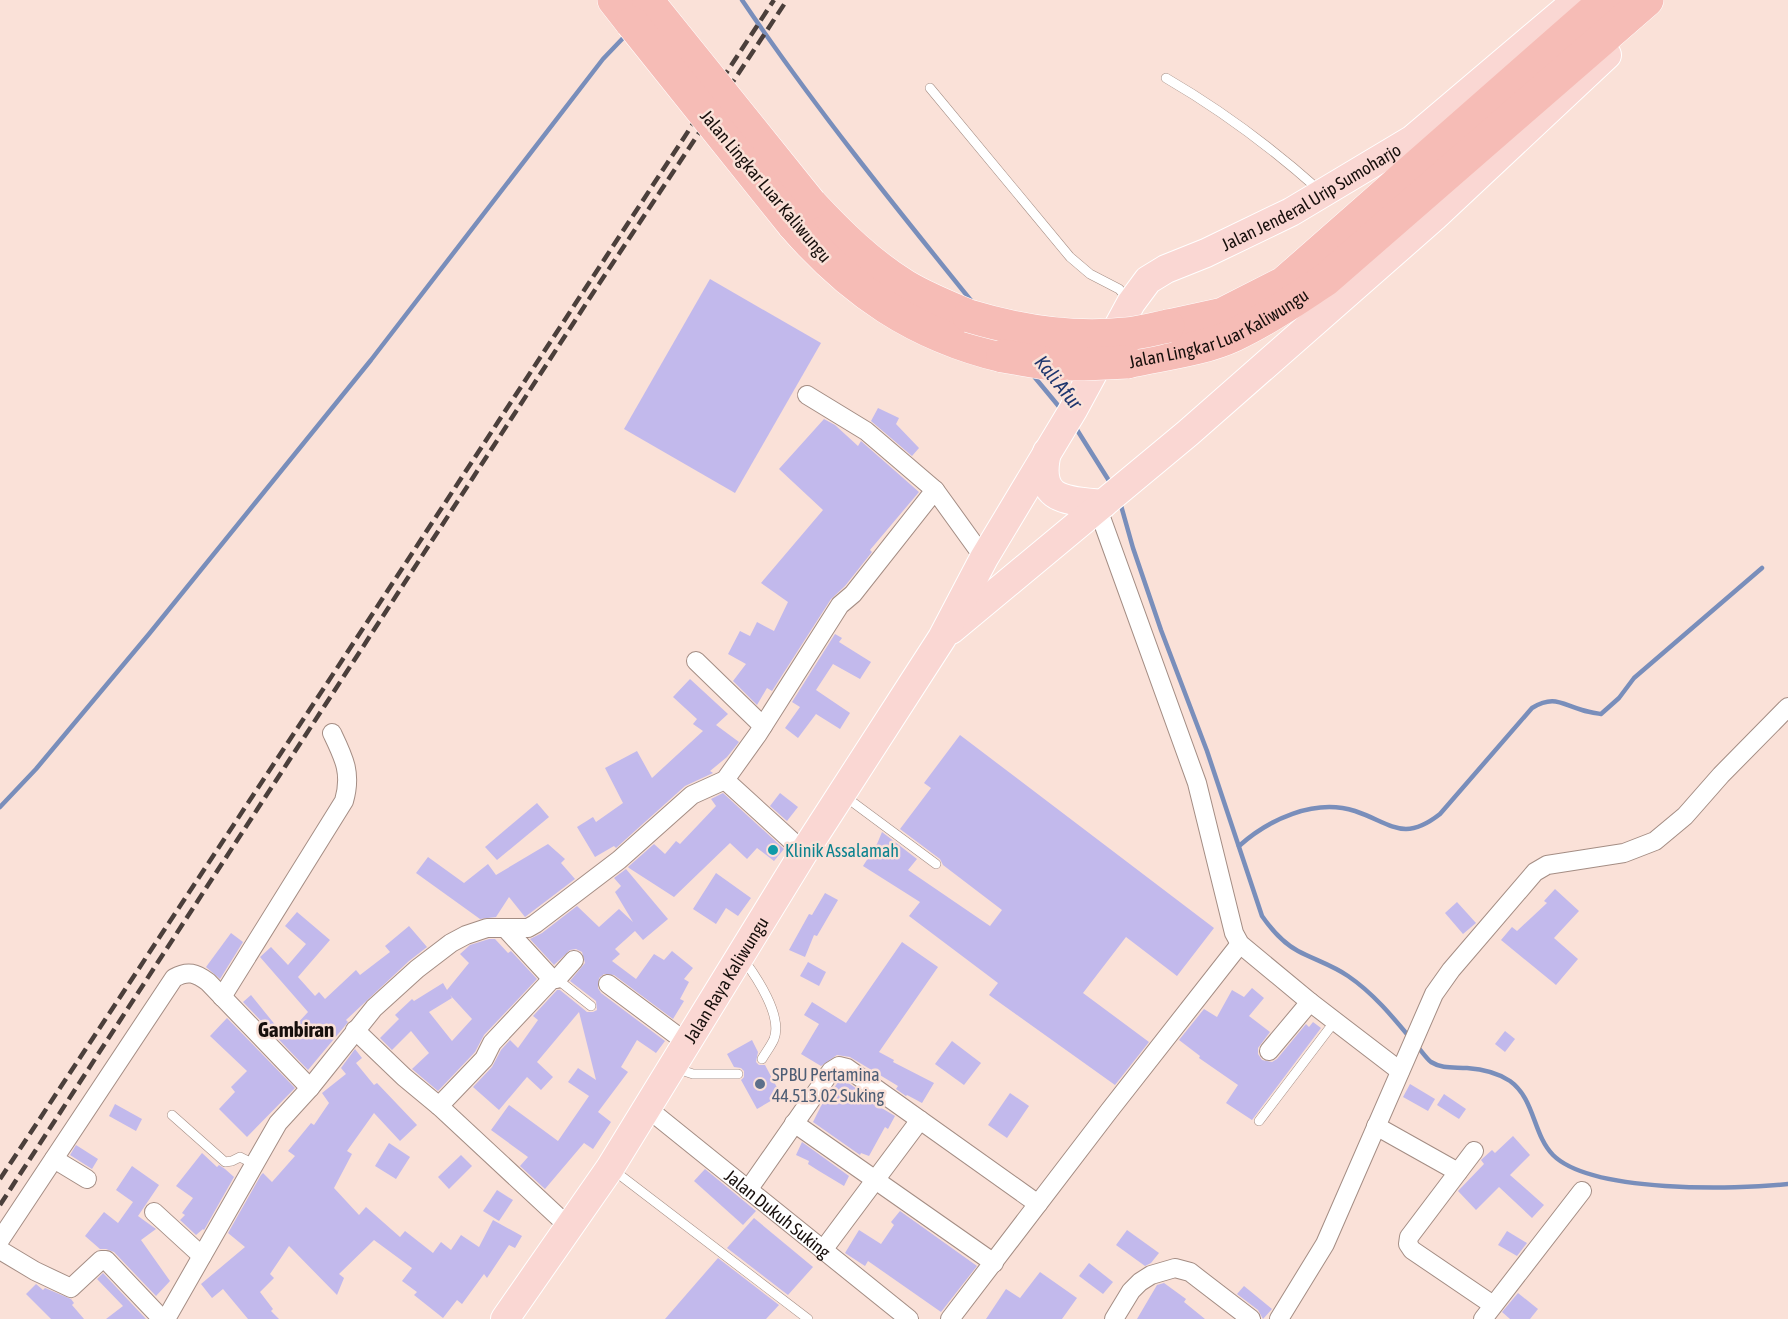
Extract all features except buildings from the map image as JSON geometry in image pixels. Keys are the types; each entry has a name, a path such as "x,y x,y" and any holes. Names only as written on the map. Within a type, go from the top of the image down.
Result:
{"highway":[{"name":"Jalan Lingkar Luar Kaliwungu","path":"801,213 844,239 872,263 905,286 969,316 1006,327 1066,336 1126,334 1223,314 1284,283 1606,0"},
{"name":"Jalan Lingkar Luar Kaliwungu","path":"636,7 801,213 813,247 850,282 881,305 927,329 976,350 1050,364 1084,364 1127,362 1196,347 1233,336 1275,313 1325,280 1647,0"}],"main road":[{"name":"Jalan Jenderal Urip Sumoharjo","path":"942,638 984,558 1060,431 1131,303 1148,280 1166,269 1206,253 1323,194 1413,139 1577,0"},
{"path":"942,638 1107,501 1434,218 1665,0"},
{"path":"1060,431 1043,469 1046,482 1054,494 1067,501 1107,501"},
{"name":"Jalan Raya Kaliwungu","path":"505,1319 610,1168 804,852 942,638"}],"street":[{"path":"807,395 866,431 935,490 984,558"},
{"path":"0,1250 35,1271 71,1288 101,1260 106,1260 164,1319 278,1122 310,1088 374,1008 451,944 477,930 528,928 535,924 619,860 692,795 725,780 764,726 840,605 853,594 935,490"},
{"path":"1107,501 1197,783 1234,933 1240,944 1335,1022 1408,1055"},
{"path":"696,661 764,726"},
{"path":"1279,1319 1325,1244 1440,984 1535,872 1547,865 1635,850 1655,841 1685,816 1721,775 1788,707"},
{"path":"222,997 344,801 349,784 347,770 332,733"},
{"path":"725,780 804,852"},
{"path":"505,928 555,979"},
{"path":"951,1319 1240,944"},
{"path":"439,1106 484,1059 492,1043 574,960"},
{"path":"0,1240 174,978 181,974 194,973 208,982 310,1088"},
{"path":"609,984 687,1043"},
{"path":"1269,1051 1310,1002"},
{"path":"355,1030 568,1226"},
{"path":"748,1190 831,1071 839,1066 847,1068 1038,1204"},
{"name":"Jalan Dukuh Suking","path":"647,1108 909,1319"},
{"path":"823,1250 920,1120"},
{"path":"794,1123 994,1263"},
{"path":"1376,1126 1458,1172"},
{"path":"1474,1151 1409,1237 1408,1244 1412,1250 1488,1312 1582,1191"},
{"path":"54,1159 87,1179"},
{"path":"154,1212 202,1256"},
{"path":"1114,1319 1131,1291 1140,1282 1151,1275 1175,1268 1190,1272 1251,1319"}],"lane":[{"path":"1166,78 1244,129 1291,165 1323,194"},
{"path":"930,88 1070,257 1090,274 1119,289 1131,303"},
{"path":"841,793 936,864"},
{"path":"741,957 758,979 769,999 774,1018 775,1037 762,1059"},
{"path":"555,979 591,1006"},
{"path":"1259,1121 1335,1022"},
{"path":"672,1067 693,1074 738,1074"},
{"path":"172,1114 225,1162 240,1156 254,1164"},
{"path":"610,1168 808,1319"}],"waterway":[{"name":"Kali Afur","path":"742,0 825,116 973,303"},
{"path":"0,807 36,769 149,634 371,360 603,59 625,36"},
{"name":"Kali Afur","path":"1032,374 1061,409"},
{"name":"Kali Afur","path":"1074,425 1111,484"},
{"name":"Kali Afur","path":"1120,502 1161,630 1207,751 1262,916 1287,944 1336,969 1366,990 1411,1039"},
{"path":"1239,846 1278,820 1292,814 1324,807 1355,811 1397,828 1406,829 1427,823 1440,814 1532,708 1552,701 1601,714 1619,698 1634,678 1762,568"},
{"path":"1416,1045 1435,1064 1444,1067 1484,1070 1510,1081 1524,1097 1546,1147 1553,1155 1572,1167 1598,1176 1665,1186 1735,1187 1788,1184"}],"railway":[{"path":"0,1179 774,0"},
{"path":"0,1205 593,293 787,0"}],"place":[{"name":"Klinik Assalamah","path":"773,850"},
{"name":"SPBU Pertamina 44.513.02 Suking","path":"760,1084"}],"district":[{"name":"Gambiran","path":"296,1029"}]}
